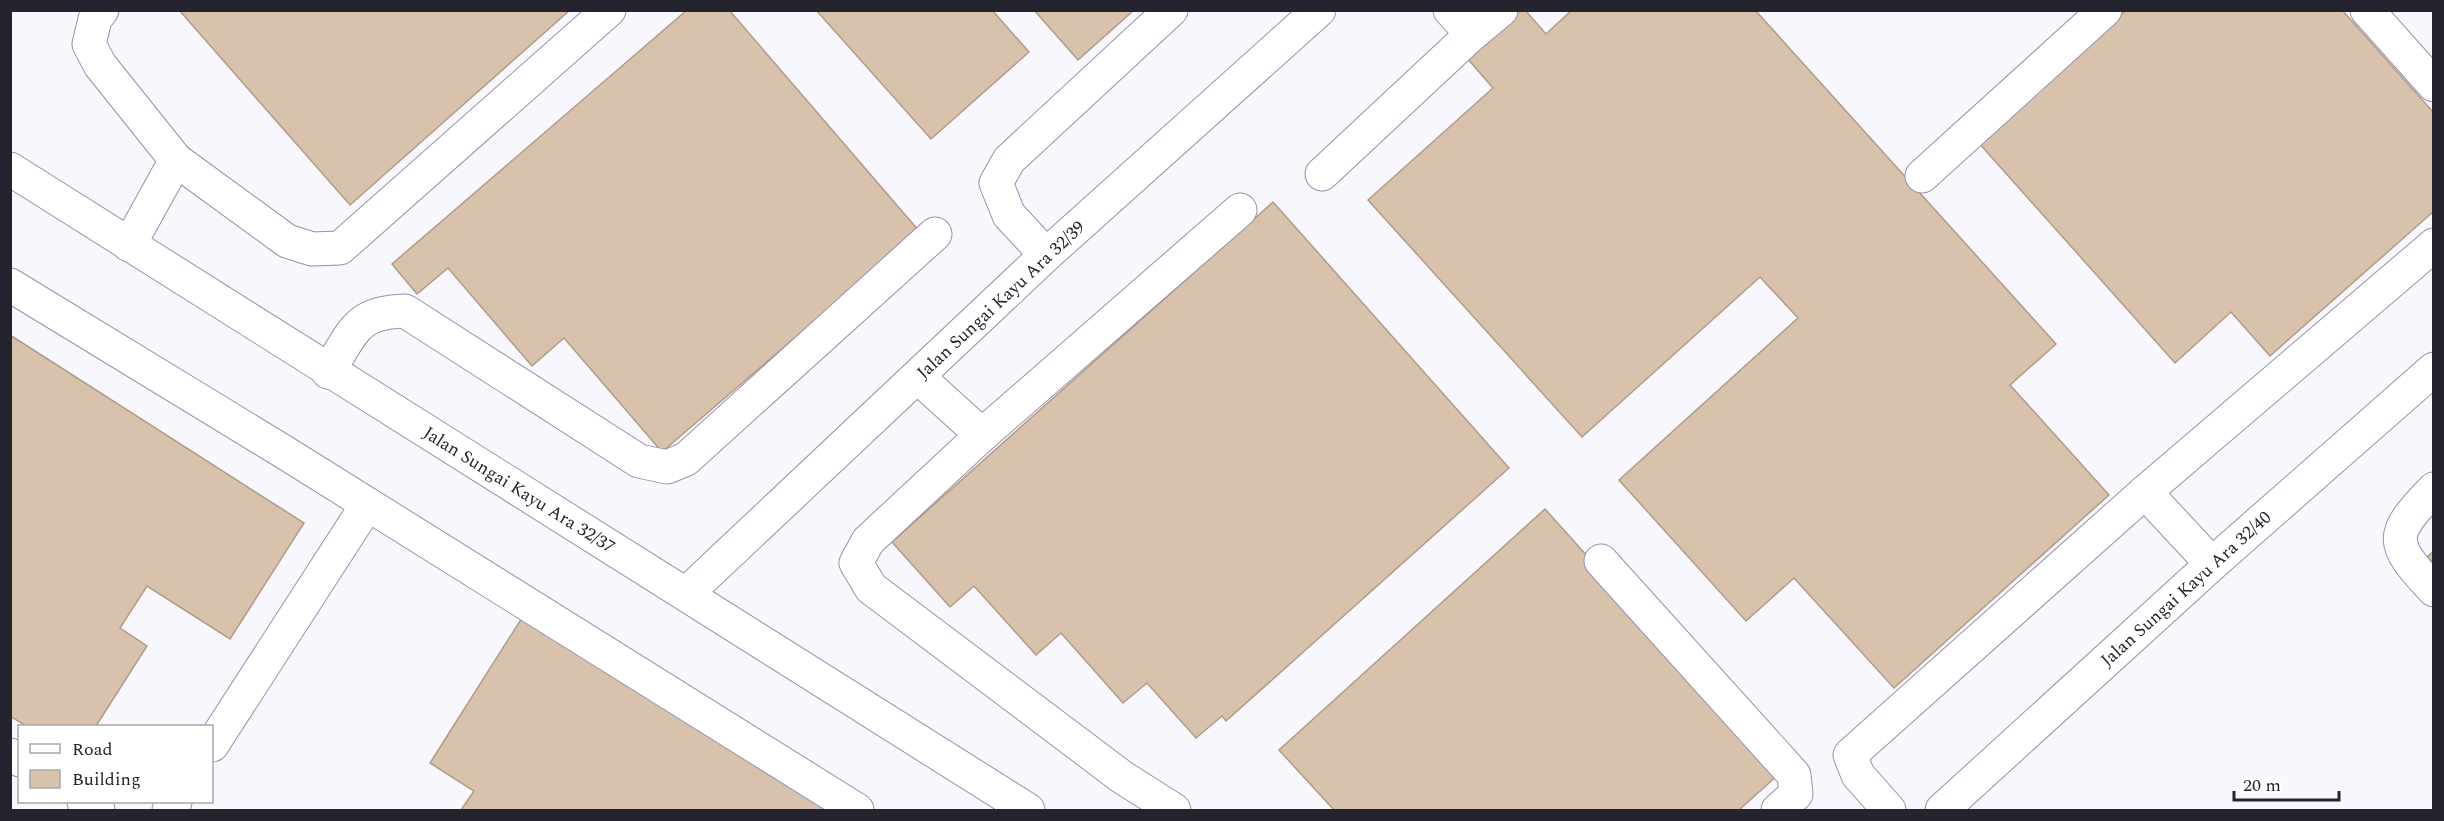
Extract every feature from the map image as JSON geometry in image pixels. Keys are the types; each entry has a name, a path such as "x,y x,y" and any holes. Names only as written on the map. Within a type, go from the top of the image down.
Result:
{"street":[{"path":"102,10 95,19 89,44 100,65 176,160 287,241 312,249 340,248 609,10"},
{"path":"1046,255 1009,214 996,183 1009,160 1171,10"},
{"name":"Jalan Sungai Kayu Ara 32/39","path":"687,593 1046,255 1319,10"},
{"path":"1450,10 1472,34"},
{"path":"1322,174 1472,34 1501,10"},
{"path":"1922,176 2105,10"},
{"path":"2367,10 2433,85"},
{"path":"129,245 176,160"},
{"name":"Jalan Sungai Kayu Ara 32/37","path":"10,170 328,372 687,593 1028,810"},
{"path":"1174,810 1122,777 871,588 856,563 868,541 982,435 1240,210"},
{"path":"328,372 362,321 382,311 405,311 639,461 667,467 686,459 935,234"},
{"path":"1889,810 1858,775 1850,755 2145,492 2433,245"},
{"path":"10,285 857,810"},
{"name":"Jalan Sungai Kayu Ara 32/40","path":"1942,810 2212,564 2433,369"},
{"path":"918,377 982,435"},
{"path":"2433,489 2405,518 2399,536 2406,560 2433,590"},
{"path":"2145,492 2212,564"},
{"path":"213,743 367,505"},
{"path":"1601,561 1794,775 1796,794 1778,810"}],"building":[{"path":"179,10 570,10 350,205"},
{"path":"687,10 729,10 919,231 662,452 564,338 532,366 448,268 417,294 392,264"},
{"path":"816,10 992,10 1029,52 931,139"},
{"path":"1034,10 1134,10 1078,60"},
{"path":"1519,10 1525,10 1546,34 1572,10 1755,10 2056,344 2010,385 2109,495 1894,688 1794,578 1746,621 1619,480 1798,318 1760,277 1582,437 1368,200 1493,88 1467,58"},
{"path":"2126,10 2342,10 2434,113 2434,211 2270,356 2231,312 2175,363 1978,142"},
{"path":"1273,202 1509,468 1226,721 1222,716 1196,738 1147,683 1123,703 1061,633 1036,655 974,586 950,607 892,542"},
{"path":"10,335 304,523 230,639 147,586 120,628 147,646 97,725 24,725 10,716"},
{"path":"1545,509 1781,772 1739,810 1334,810 1279,750"},
{"path":"2434,551 2434,564 2427,557"},
{"path":"525,613 827,805 824,810 461,810 474,791 430,763"}]}
